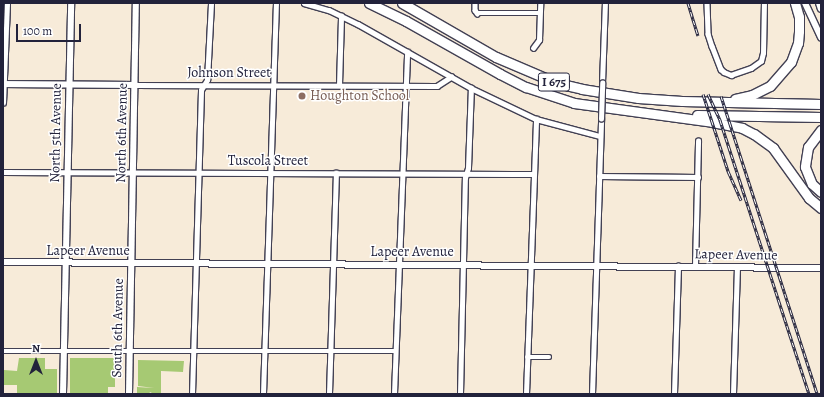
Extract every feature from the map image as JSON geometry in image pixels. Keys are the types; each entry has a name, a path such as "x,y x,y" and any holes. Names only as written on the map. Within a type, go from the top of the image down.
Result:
{"highway":[{"name":"I 675","path":"370,3 406,21 500,74 544,93 574,103 631,112 672,115 821,117"},
{"name":"I 675","path":"402,3 496,57 557,83 582,90 638,98 723,102 821,104"},
{"path":"723,102 761,91 776,80 791,62 796,48 799,31 799,17 795,3"},
{"path":"672,115 742,128 765,141 780,157 809,198 821,208"},
{"path":"821,130 808,147 805,167 812,184 821,192"}],"street":[{"path":"3,103 7,3"},
{"name":"North 5th Avenue","path":"63,394 71,3"},
{"name":"North 6th Avenue","path":"131,263 136,3"},
{"path":"192,394 201,90 207,80 211,3"},
{"path":"263,394 276,3"},
{"path":"304,3 341,16 471,88 536,119 600,136"},
{"path":"475,3 476,12 539,13"},
{"path":"533,48 539,40 540,3"},
{"path":"592,394 605,3"},
{"path":"707,3 708,34 721,69 727,74 735,75 761,61 763,53 764,3"},
{"path":"805,3 821,38"},
{"path":"819,3 821,8"},
{"path":"339,85 341,16"},
{"path":"394,394 406,52"},
{"name":"Johnson Street","path":"3,84 437,86 451,77"},
{"path":"460,394 465,178 471,88"},
{"path":"526,394 536,119"},
{"path":"695,266 698,142"},
{"name":"Tuscola Street","path":"3,172 533,174"},
{"path":"329,394 336,173"},
{"path":"599,176 698,177"},
{"name":"Lapeer Avenue","path":"3,262 596,265 821,268"},
{"name":"South 6th Avenue","path":"129,394 131,263"},
{"path":"674,394 678,266"},
{"path":"733,394 737,267"},
{"path":"3,351 396,351"},
{"path":"527,356 549,357"}],"green space":[{"path":"19,358 45,358 45,369 57,369 57,394 17,394 17,385 4,385 4,370 17,371"},
{"path":"70,358 115,358 115,387 108,387 108,394 70,394"},
{"path":"138,360 184,361 183,372 161,371 161,394 150,394 152,393 150,392 149,394 137,394 137,387 154,388 138,386"}],"railway":[{"path":"688,3 698,35"},
{"path":"703,94 728,171 741,200"},
{"path":"708,94 720,120 809,394"},
{"path":"721,96 817,394"}],"place":[{"name":"Houghton School","path":"302,96"}]}
